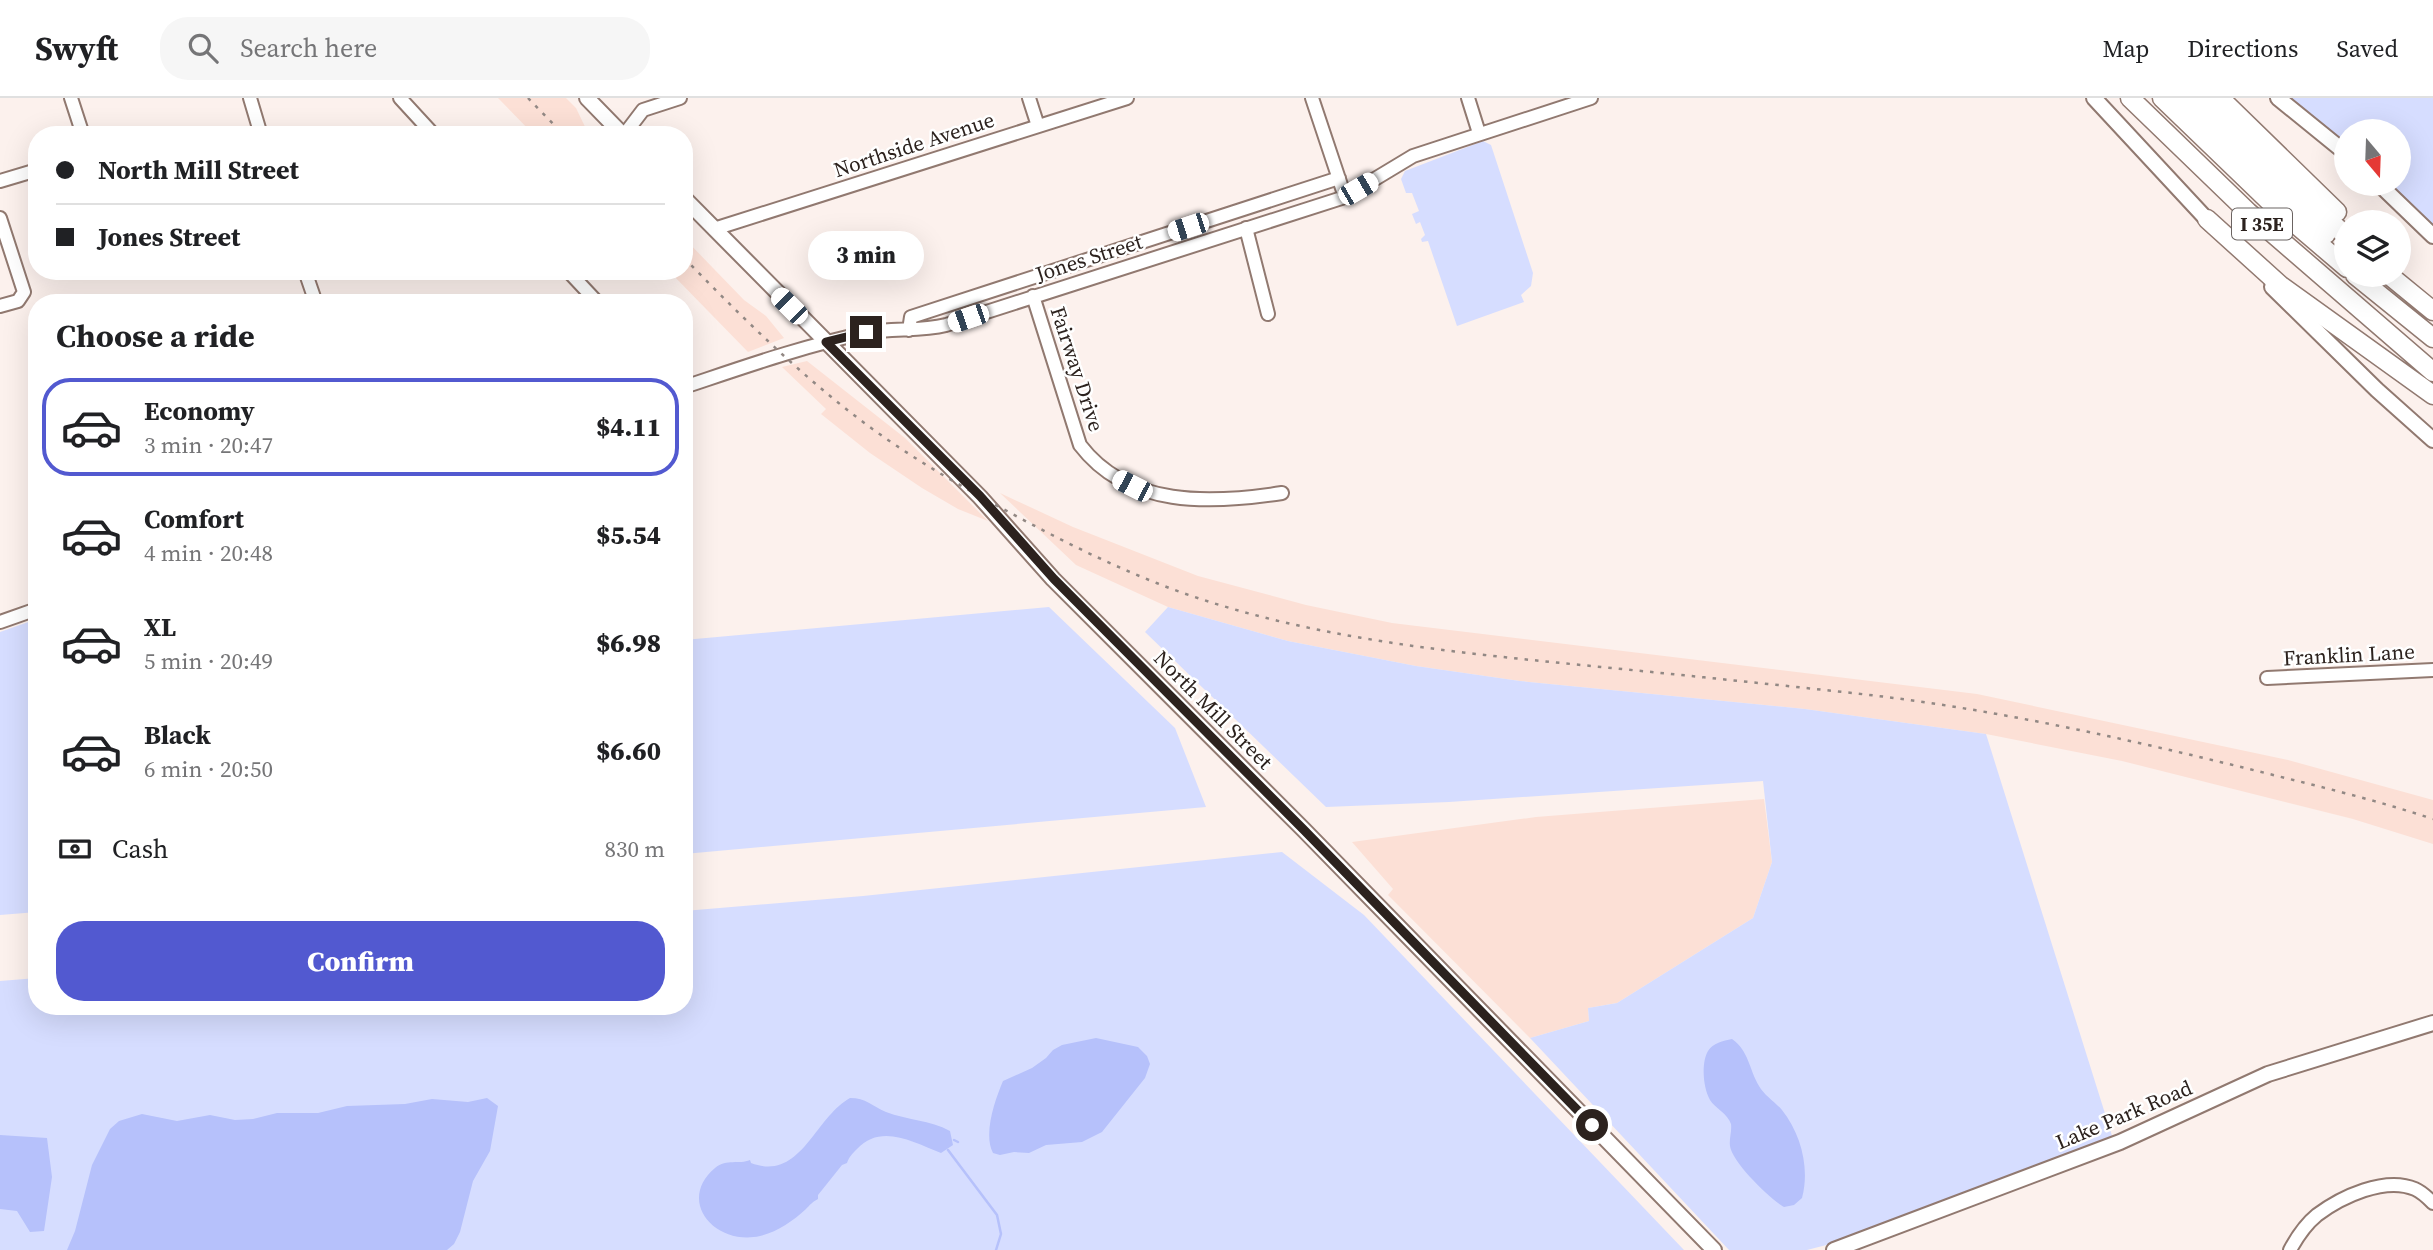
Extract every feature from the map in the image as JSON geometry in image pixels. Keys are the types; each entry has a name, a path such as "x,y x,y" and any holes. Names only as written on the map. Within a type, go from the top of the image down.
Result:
{"highway":[{"name":"I 35E","path":"2130,98 2248,212 2433,372"},
{"path":"2162,98 2261,194 2334,257"},
{"path":"2180,98 2334,241"},
{"name":"I 35E","path":"2199,98 2334,225"},
{"path":"2220,98 2335,210"},
{"path":"2207,219 2280,285 2433,395"},
{"path":"2371,287 2433,338"},
{"path":"2389,287 2433,323"},
{"path":"2404,287 2433,311"},
{"path":"2400,344 2433,364"}],"main road":[{"path":"587,98 614,126"},
{"path":"2094,98 2250,266 2377,390 2433,440"},
{"path":"2278,98 2334,143"},
{"path":"2391,196 2433,236"},
{"name":"North Mill Street","path":"693,207 980,496 1054,579 1304,830 1702,1244 1714,1250"},
{"name":"Lake Park Road","path":"1834,1250 2120,1143 2268,1074 2433,1023"}],"street":[{"path":"71,98 80,126"},
{"path":"250,98 258,126"},
{"path":"400,98 426,126"},
{"path":"630,126 643,110 680,98"},
{"path":"1029,98 1038,126"},
{"name":"Northside Avenue","path":"714,229 1126,98"},
{"path":"1312,98 1345,197"},
{"path":"1468,98 1479,134"},
{"name":"Jones Street","path":"693,384 801,348 866,332 946,325 1345,197 1413,156 1591,98"},
{"path":"0,181 28,173"},
{"name":"Jones Street","path":"909,330 911,317 1339,178"},
{"path":"0,218 24,292 18,301 0,306"},
{"path":"1246,228 1268,314"},
{"path":"576,280 590,294"},
{"name":"Fairway Drive","path":"1033,296 1079,441 1092,460 1112,476 1149,493 1179,498 1213,501 1282,493"},
{"path":"0,622 28,612"},
{"name":"Franklin Lane","path":"2267,678 2433,670"},
{"path":"2290,1250 2297,1237 2316,1216 2338,1202 2370,1189 2397,1185 2416,1190 2433,1203"}],"shaded area":[{"path":"498,98 566,98 576,108 585,126 525,126"},
{"path":"2289,98 2433,98 2433,226 2401,196 2412,196 2412,119 2334,119 2334,136"},
{"path":"1483,141 1491,145 1533,273 1531,286 1521,295 1524,302 1457,326 1428,241 1422,242 1421,239 1425,235 1420,222 1416,224 1412,214 1419,211 1412,193 1406,193 1401,179 1405,171"},
{"path":"693,247 744,300 766,316 784,338 748,352 678,280 693,280"},
{"path":"807,361 905,438 988,521 958,509 922,488 870,453 821,414 826,409 782,367"},
{"path":"1000,493 1073,527 1198,576 1306,605 1392,623 1977,694 2288,760 2433,800 2433,844 2353,819 2122,761 1986,734 1805,709 1520,681 1416,666 1288,641 1168,607 1076,565"},
{"path":"1049,607 1175,728 1206,807 693,853 693,639"},
{"path":"1168,607 1288,641 1416,666 1520,681 1805,709 1986,734 2113,1139 1838,1242 1807,1250 1729,1250 1530,1038 1589,1021 1588,1008 1617,1003 1753,918 1772,862 1763,781 1449,802 1326,807 1145,632"},
{"path":"28,622 28,913 0,915 0,632"},
{"path":"1764,799 1772,862 1753,918 1617,1003 1588,1008 1589,1021 1530,1038 1388,895 1393,889 1352,842 1536,817"},
{"path":"1282,852 1364,915 1684,1250 0,1250 0,981 28,979 28,1015 693,1015 693,910 863,896"}],"water":[{"path":"1096,1038 1138,1047 1147,1056 1150,1064 1145,1078 1102,1132 1082,1142 1046,1145 1029,1153 993,1153 990,1127 1003,1081 1032,1068 1062,1045"},
{"path":"1732,1039 1745,1055 1761,1089 1789,1119 1799,1140 1805,1175 1802,1198 1794,1205 1784,1207 1778,1203 1744,1170 1730,1146 1731,1124 1708,1095 1704,1062 1708,1051 1718,1043"},
{"path":"487,1098 498,1106 490,1151 473,1181 460,1232 454,1244 447,1250 67,1250 75,1231 92,1165 110,1129 119,1121 142,1114 177,1121 210,1115 235,1120 253,1119 277,1113 318,1113 347,1106 405,1104 432,1099 468,1102"},
{"path":"850,1098 865,1101 894,1115 942,1127 950,1131 953,1145 941,1153 897,1137 876,1137 866,1141 847,1163 842,1165 818,1195 818,1199 790,1222 760,1236 728,1234 716,1228 706,1218 700,1207 699,1194 704,1181 715,1168 724,1163 750,1160 751,1163 768,1166 782,1164 795,1156 837,1107"},
{"path":"0,1135 47,1138 52,1177 44,1231 30,1232 17,1211 0,1209"}],"waterway":[{"path":"954,1140 958,1142"},
{"path":"948,1150 997,1215 1001,1234 996,1250"}],"railway":[{"path":"528,98 555,126"},
{"path":"693,267 807,376 870,427 911,455 1037,527 1113,565 1218,605 1359,638 1407,645 1852,693 1999,714 2241,767 2433,819"}],"route":[{"path":"866,332 826,342 980,496 1054,579 1592,1125"}]}
